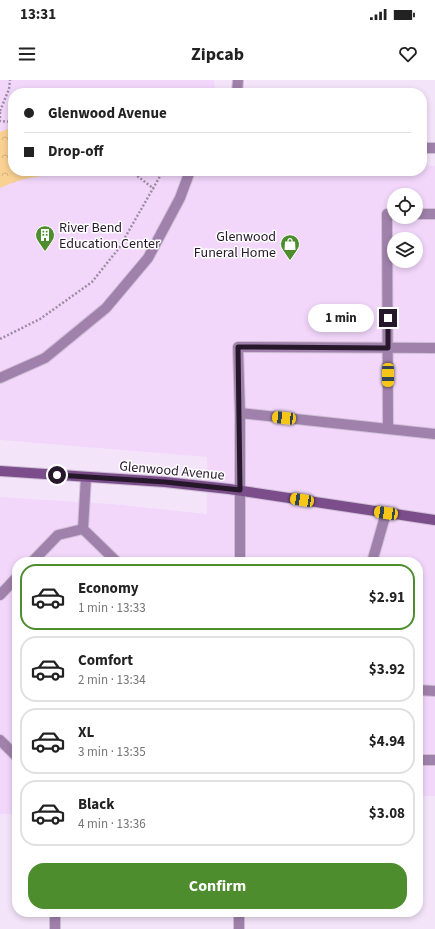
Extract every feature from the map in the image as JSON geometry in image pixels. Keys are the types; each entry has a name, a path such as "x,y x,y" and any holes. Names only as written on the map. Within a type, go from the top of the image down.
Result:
{"street":[{"path":"0,378 45,358 106,308 148,258 180,198 188,176"},
{"path":"423,214 435,214"},
{"path":"387,224 388,428"},
{"path":"240,557 240,413 238,347 435,348"},
{"path":"240,413 435,434"},
{"name":"Glenwood Avenue","path":"0,470 165,482 240,490 435,520"},
{"path":"82,529 86,477"},
{"path":"373,557 386,513"},
{"path":"37,557 58,535 82,529"},
{"path":"82,529 111,557"},
{"path":"0,595 12,582"},
{"path":"423,690 435,690"},
{"path":"0,740 12,752"},
{"path":"423,760 435,760"},
{"path":"55,917 55,929"},
{"path":"239,917 239,929"}],"path":[{"path":"0,121 0,112 8,92"},
{"path":"137,176 154,189"},
{"path":"0,339 40,320 92,282 119,248 160,176"}],"shaded area":[{"path":"0,80 214,80 215,88 8,88 8,176 427,176 427,165 435,166 435,796 423,796 423,557 12,557 12,814 0,814 0,497 112,504 207,514 207,457 0,440"}],"green space":[{"path":"8,129 8,176 42,176 21,180 0,188 0,132"}],"place":[{"name":"River Bend Education Center","path":"45,252"},
{"name":"Glenwood Funeral Home","path":"290,261"}],"route":[{"path":"57,475 165,482 240,490 238,347 388,348 388,318"}]}
